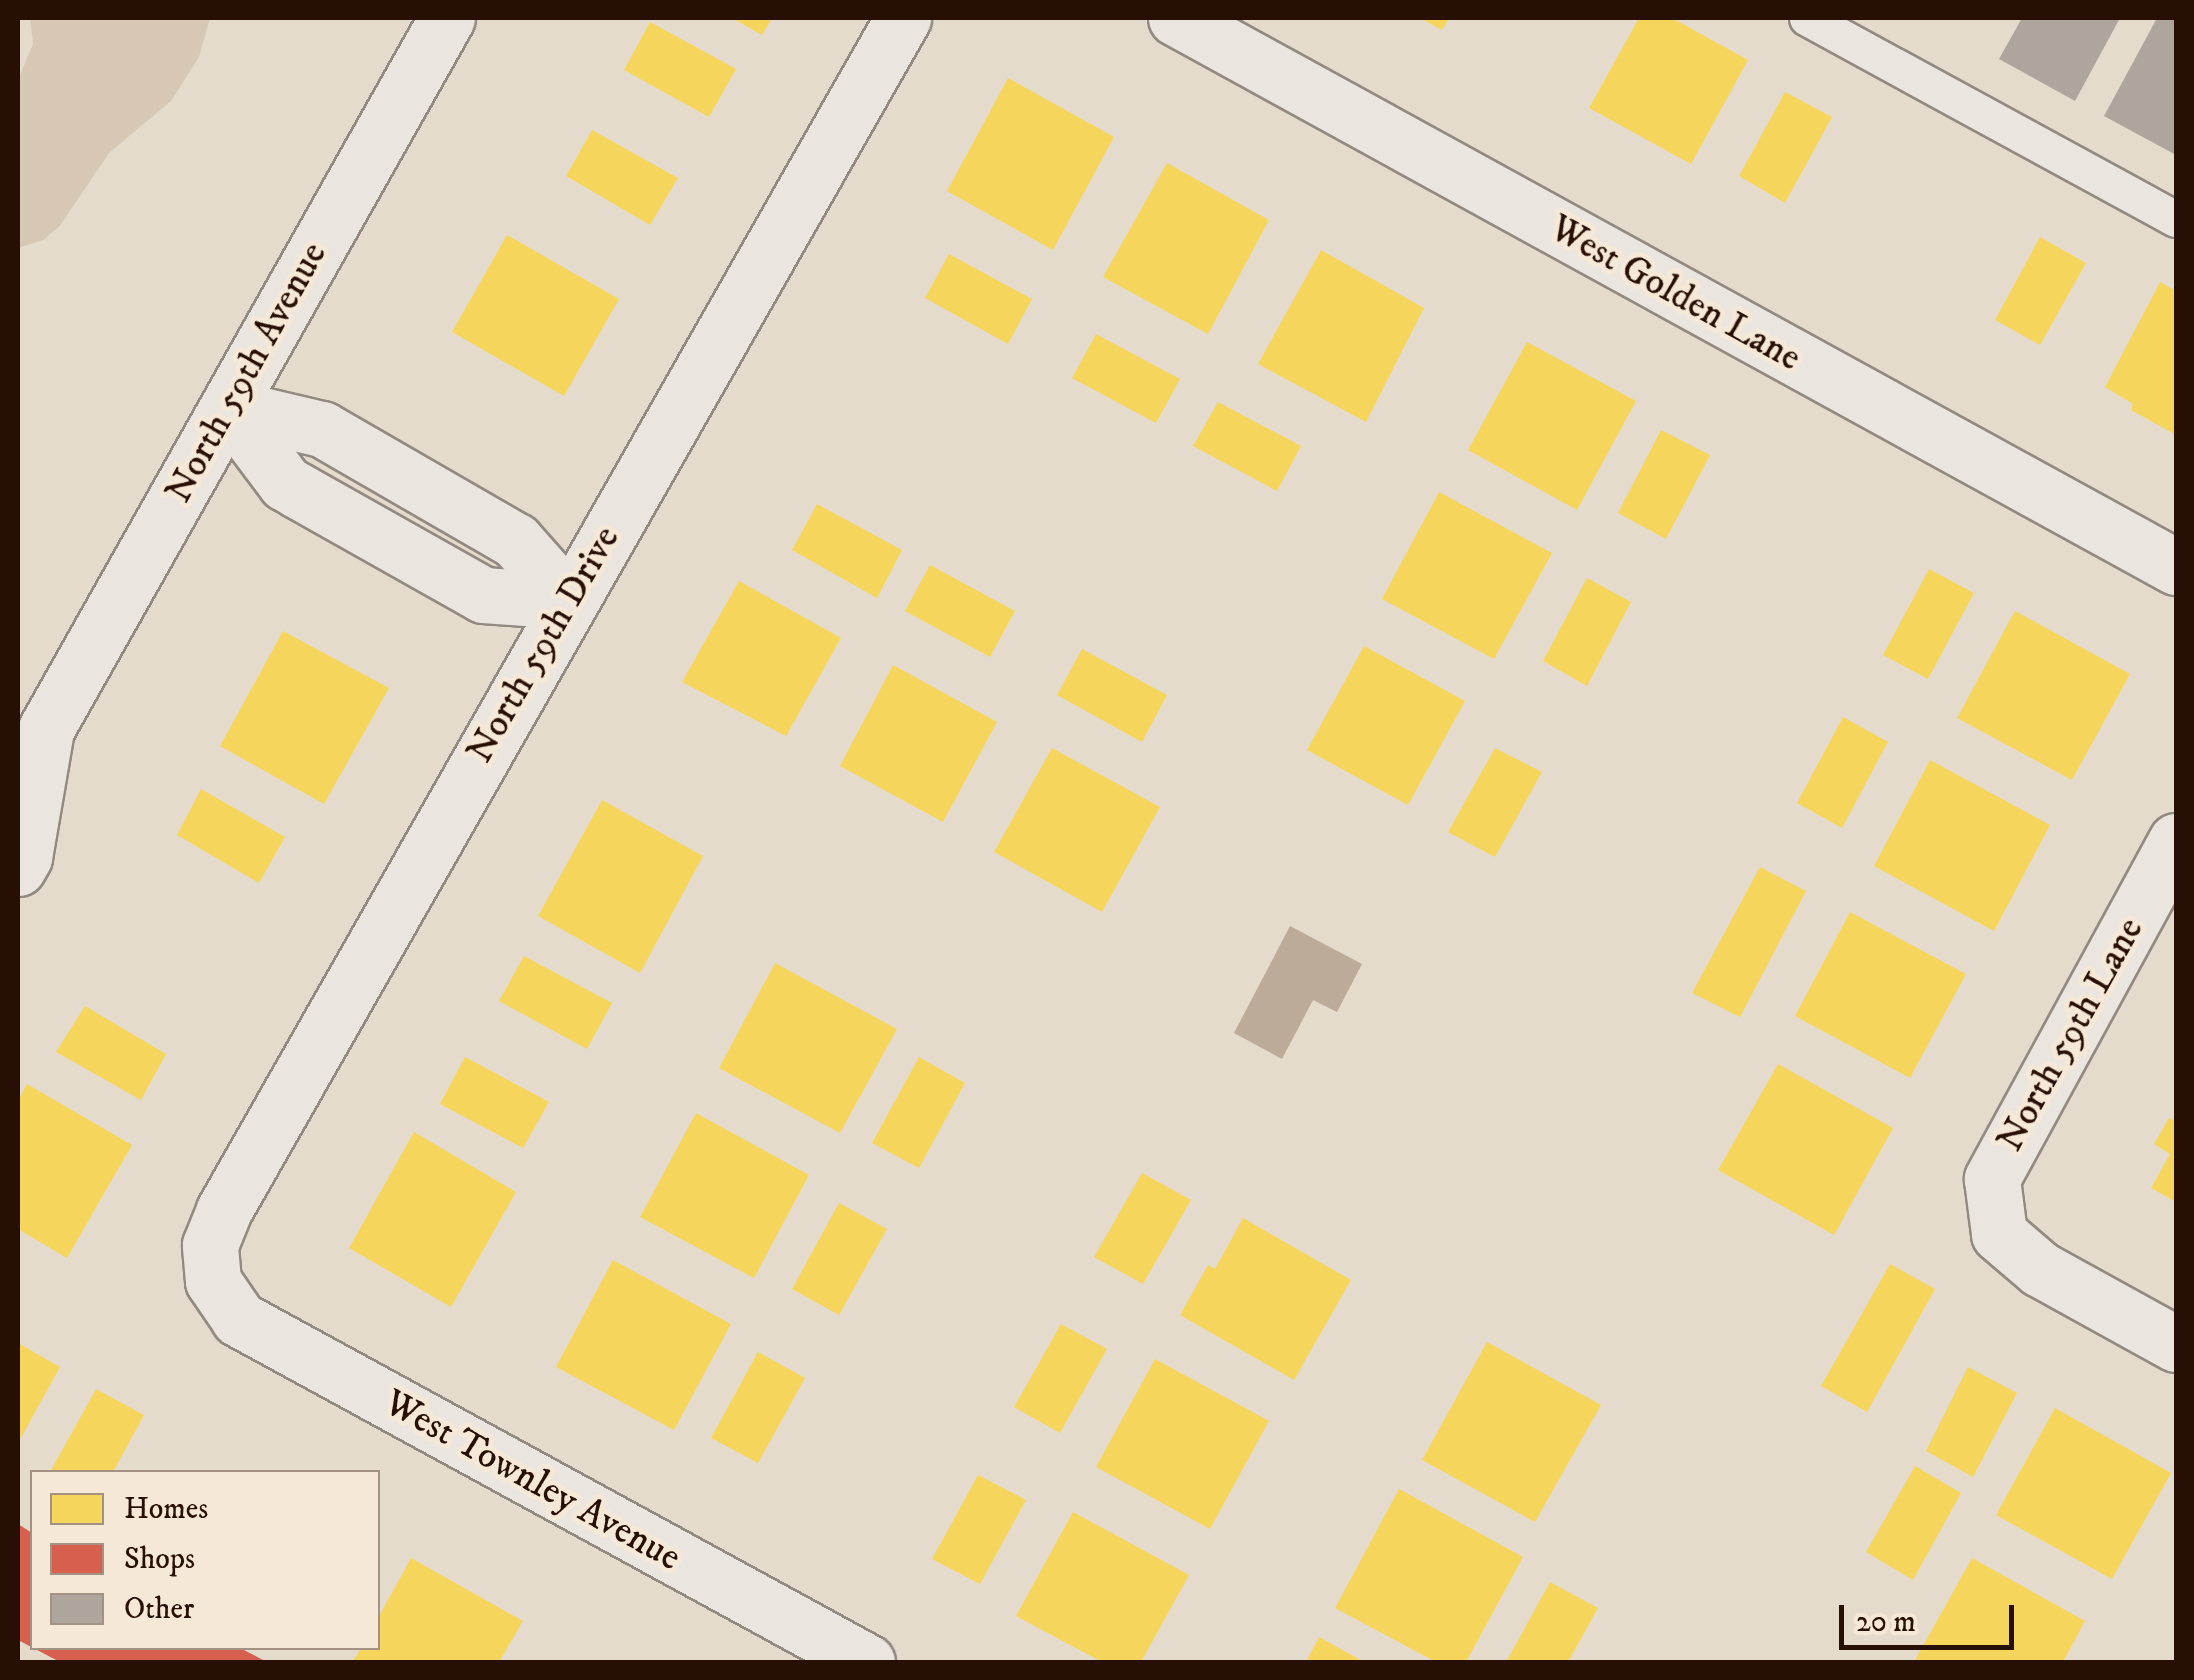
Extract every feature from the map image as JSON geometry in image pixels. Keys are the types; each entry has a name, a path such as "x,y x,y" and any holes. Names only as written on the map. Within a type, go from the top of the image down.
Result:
{"street":[{"name":"North 59th Avenue","path":"18,868 24,857 32,738 228,407 446,18"},
{"name":"North 59th Drive","path":"213,1281 210,1245 224,1210 903,18"},
{"name":"West Golden Lane","path":"1176,18 2176,566"},
{"path":"228,407 286,484 314,500 483,595 569,601"},
{"name":"North 59th Lane","path":"2176,841 1992,1178 2000,1234 2040,1270 2176,1344"},
{"name":"West Townley Avenue","path":"213,1281 239,1319 290,1349 867,1662"}],"lane":[{"path":"1806,18 2176,219"}],"shaded area":[{"path":"30,18 210,18 199,57 171,101 109,153 59,227 43,240 18,248 18,80 33,44"},
{"path":"1290,926 1362,964 1337,1012 1313,1000 1282,1059 1234,1033"}],"building: Homes":[{"path":"732,18 772,18 762,35"},
{"path":"1420,18 1449,18 1442,30"},
{"path":"1639,18 1672,18 1748,60 1691,164 1589,108"},
{"path":"650,22 736,69 709,117 624,70"},
{"path":"1008,78 1114,137 1053,250 947,191"},
{"path":"1785,92 1832,117 1785,203 1739,176"},
{"path":"592,130 678,178 650,225 566,176"},
{"path":"1167,163 1269,220 1208,334 1103,277"},
{"path":"507,235 619,299 564,396 452,332"},
{"path":"2040,237 2086,263 2040,345 1995,320"},
{"path":"1321,250 1424,308 1366,422 1258,364"},
{"path":"949,254 1032,299 1008,344 925,298"},
{"path":"2160,282 2176,291 2176,435 2131,410 2133,404 2105,387"},
{"path":"1096,334 1180,379 1156,423 1072,378"},
{"path":"1527,342 1636,401 1577,510 1468,450"},
{"path":"1218,402 1301,446 1277,491 1193,446"},
{"path":"1661,430 1710,455 1666,539 1618,513"},
{"path":"1439,492 1552,553 1494,659 1382,599"},
{"path":"817,504 902,550 877,598 792,550"},
{"path":"930,565 1015,611 990,657 905,611"},
{"path":"1929,569 1974,593 1928,679 1883,655"},
{"path":"1587,578 1631,602 1587,686 1543,661"},
{"path":"739,581 841,638 786,736 682,682"},
{"path":"2015,611 2130,674 2072,780 1957,718"},
{"path":"283,631 389,688 324,804 220,746"},
{"path":"1364,646 1465,701 1408,805 1307,750"},
{"path":"1082,649 1167,695 1142,742 1057,695"},
{"path":"893,665 997,722 943,822 840,766"},
{"path":"1843,717 1888,742 1842,828 1797,803"},
{"path":"1052,748 1160,807 1102,912 994,852"},
{"path":"1495,748 1542,772 1495,857 1448,832"},
{"path":"1930,760 2050,825 1994,931 1874,866"},
{"path":"201,789 285,837 259,883 177,835"},
{"path":"602,800 703,856 640,973 538,916"},
{"path":"1760,867 1806,891 1740,1017 1692,993"},
{"path":"1850,912 1966,974 1910,1078 1795,1016"},
{"path":"524,956 612,1003 587,1049 499,1001"},
{"path":"775,963 897,1029 840,1133 719,1068"},
{"path":"85,1006 166,1054 141,1100 56,1052"},
{"path":"465,1057 549,1102 523,1148 440,1104"},
{"path":"919,1057 965,1083 919,1168 872,1143"},
{"path":"1778,1064 1893,1128 1834,1235 1718,1170"},
{"path":"27,1084 132,1145 67,1258 18,1229 18,1101"},
{"path":"696,1113 809,1175 754,1278 640,1217"},
{"path":"2169,1118 2176,1121 2176,1202 2151,1188 2170,1154 2154,1144"},
{"path":"414,1132 516,1192 451,1307 349,1248"},
{"path":"1142,1173 1191,1200 1143,1284 1094,1257"},
{"path":"839,1203 887,1229 839,1315 792,1289"},
{"path":"1243,1218 1351,1280 1294,1380 1180,1315 1208,1265 1215,1269"},
{"path":"613,1260 731,1324 674,1430 556,1367"},
{"path":"1890,1264 1935,1289 1867,1412 1821,1386"},
{"path":"1061,1324 1107,1349 1060,1433 1014,1407"},
{"path":"1487,1342 1601,1405 1535,1522 1422,1460"},
{"path":"18,1343 60,1367 18,1443"},
{"path":"758,1352 805,1378 758,1463 711,1438"},
{"path":"1155,1359 1269,1421 1210,1529 1096,1467"},
{"path":"1968,1367 2017,1393 1973,1477 1926,1451"},
{"path":"96,1389 144,1415 114,1470 51,1470"},
{"path":"2055,1408 2171,1473 2112,1579 1996,1515"},
{"path":"1915,1466 1961,1493 1913,1580 1866,1552"},
{"path":"978,1475 1026,1500 980,1584 932,1559"},
{"path":"1399,1489 1523,1557 1466,1662 1436,1662 1335,1608"},
{"path":"1073,1512 1189,1575 1141,1662 1102,1662 1016,1616"},
{"path":"411,1558 523,1621 499,1662 353,1661 360,1650 380,1650 380,1614"},
{"path":"1972,1558 2085,1621 2063,1662 1914,1662"},
{"path":"1550,1582 1598,1608 1568,1662 1506,1662"},
{"path":"1319,1637 1364,1662 1306,1662"}],"building: Shops":[{"path":"18,1524 30,1532 30,1646 18,1640"},
{"path":"37,1650 244,1650 267,1662 60,1662"}],"building: Other":[{"path":"2022,18 2120,18 2075,101 1999,59"},
{"path":"2157,18 2176,18 2176,155 2104,116"}]}
